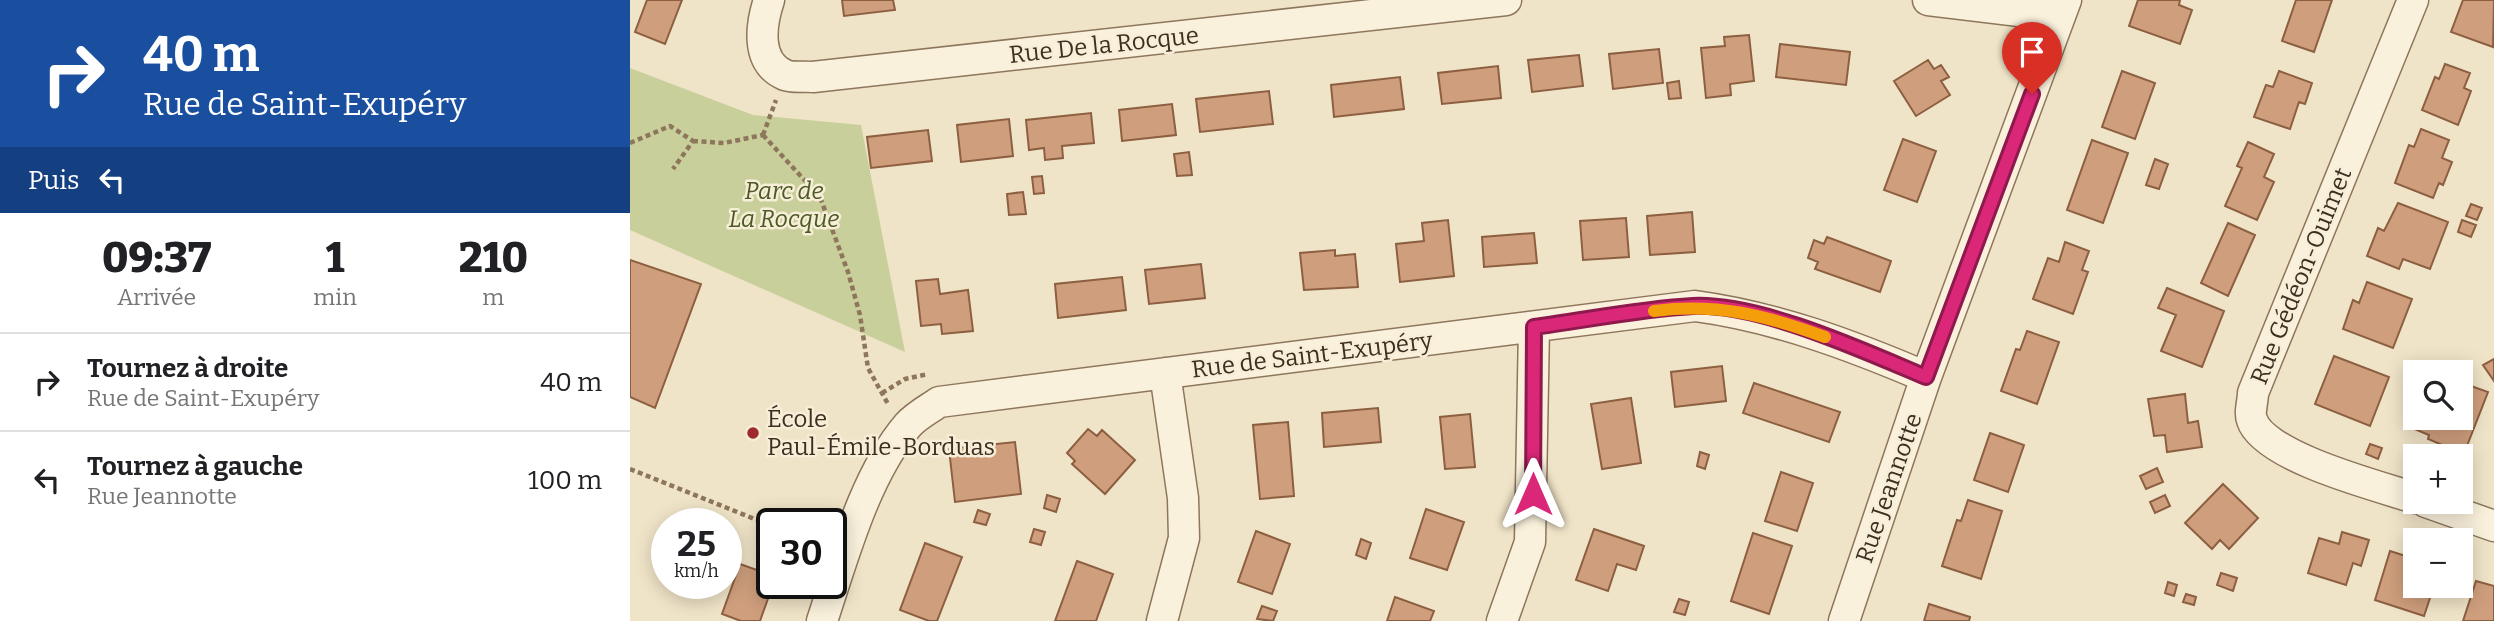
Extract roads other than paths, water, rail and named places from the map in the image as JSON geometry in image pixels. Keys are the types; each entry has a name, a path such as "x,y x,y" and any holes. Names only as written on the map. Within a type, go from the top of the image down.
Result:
{"street":[{"name":"Rue De la Rocque","path":"769,0 761,34 764,49 771,62 785,75 813,77 1506,0"},
{"path":"1928,0 2063,8"},
{"name":"Rue Gédéon-Ouimet","path":"2403,494 2287,454 2265,440 2251,419 2253,393 2413,0"},
{"name":"Rue Jeannotte","path":"1844,621 1926,377 2063,8"},
{"name":"Rue de Saint-Exupéry","path":"822,621 844,555 879,470 909,423 939,402 1695,306 1748,313 1795,326 1926,377"},
{"path":"1502,621 1530,542 1533,494 1534,327"},
{"path":"1161,621 1184,538 1182,498 1165,373"},
{"path":"2460,514 2494,526"}],"place":[{"name":"École Paul-Émile-Borduas","path":"753,433"}],"park label":[{"name":"Parc de La Rocque","path":"784,205"}]}
